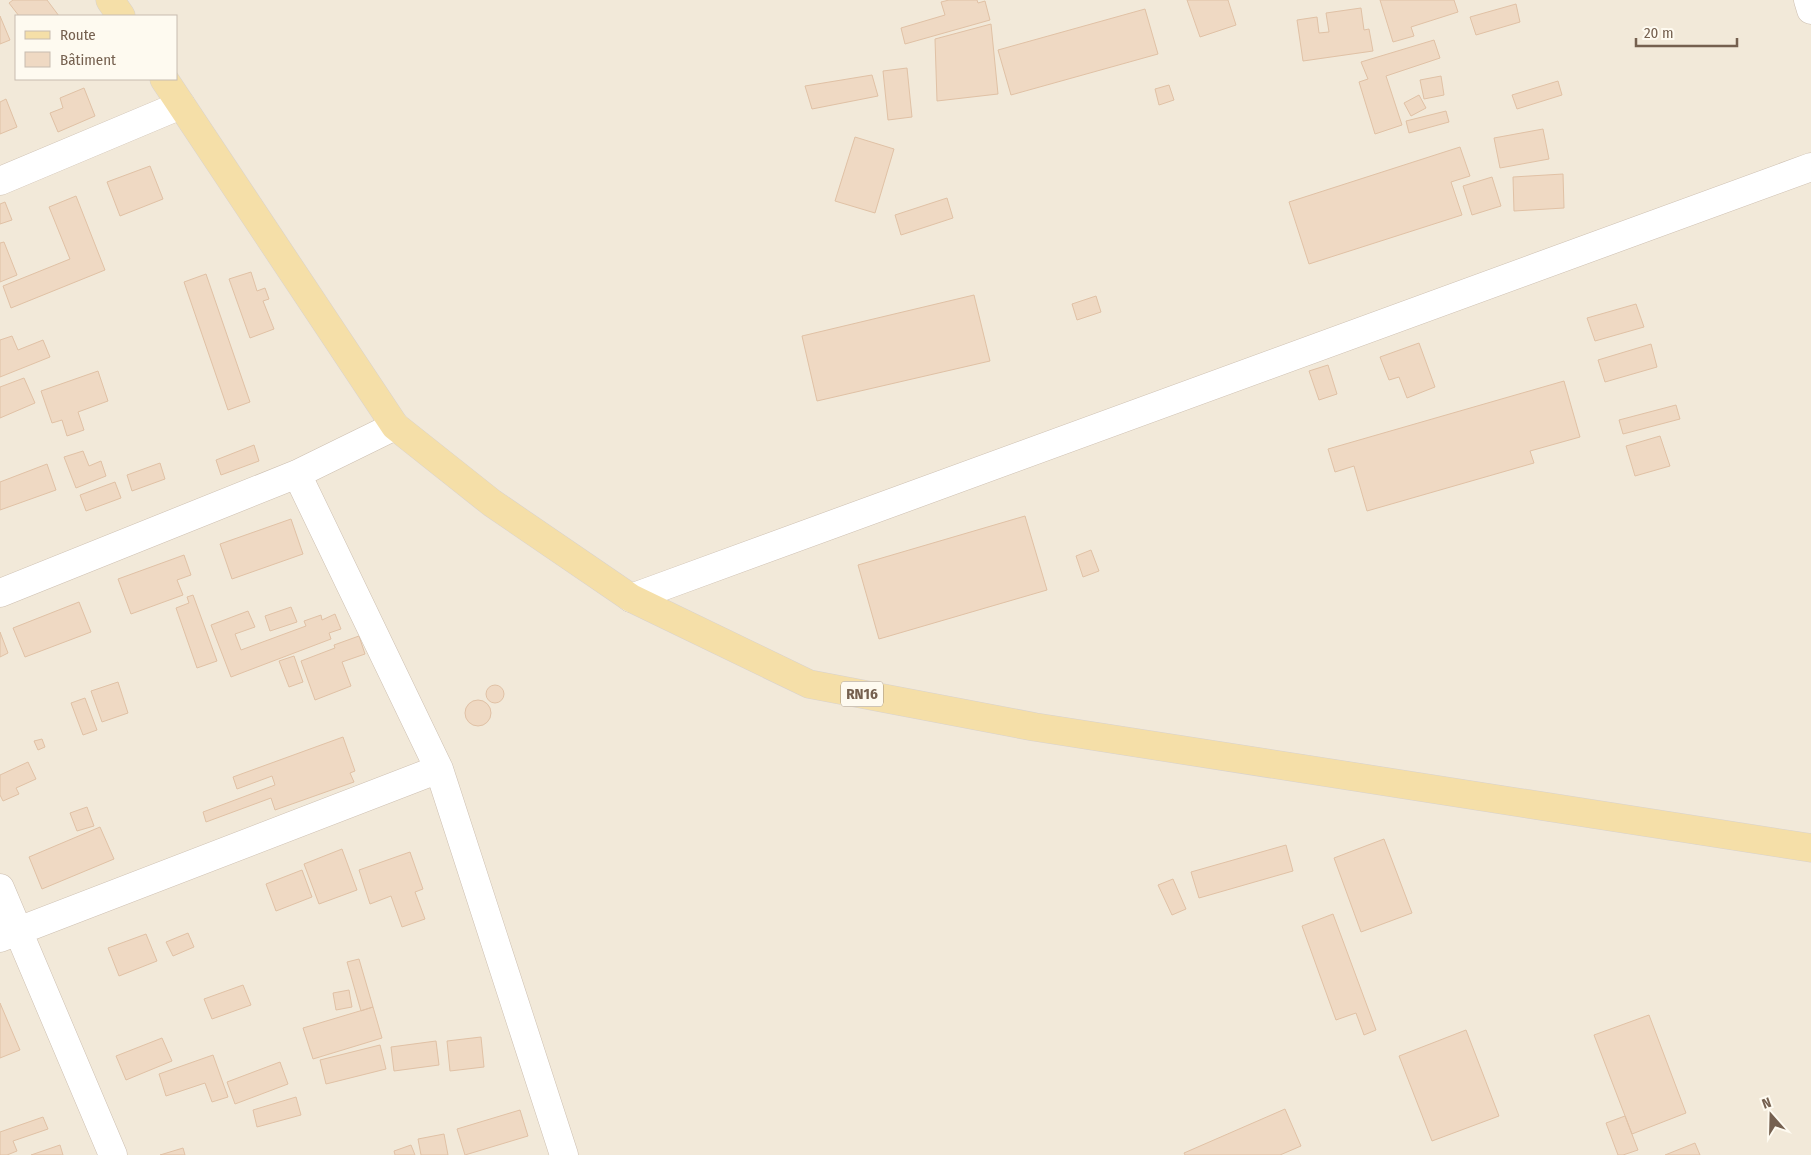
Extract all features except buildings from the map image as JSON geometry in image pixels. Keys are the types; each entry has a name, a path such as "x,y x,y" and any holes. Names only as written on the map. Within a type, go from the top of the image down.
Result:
{"main road":[{"path":"110,0 120,15"},
{"name":"RN16","path":"165,80 394,426 492,503 603,581 631,598 809,684 1035,727 1811,848"}],"street":[{"path":"1808,0 1811,10"},
{"path":"0,181 182,105"},
{"path":"631,598 1811,167"},
{"path":"0,593 297,474 394,426"},
{"path":"297,474 439,769 564,1155"},
{"path":"9,935 439,769"},
{"path":"0,888 9,935 113,1155"}],"shaded area":[{"path":"0,0 1811,0 1811,1155 0,1155"}]}
